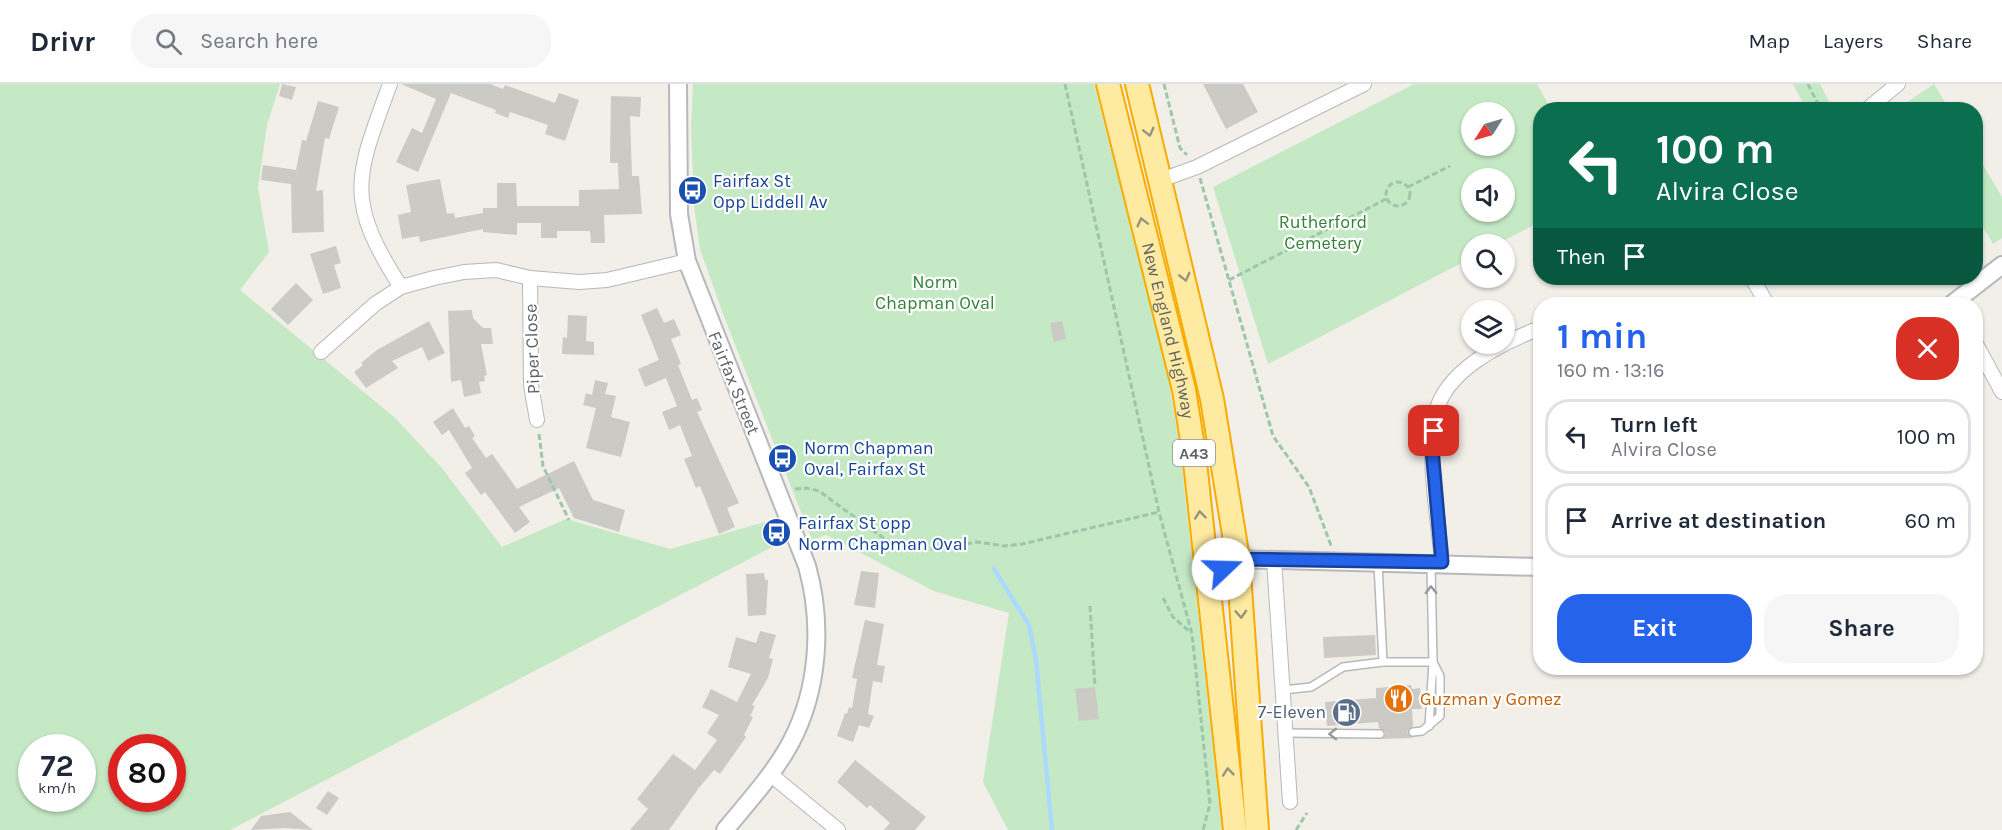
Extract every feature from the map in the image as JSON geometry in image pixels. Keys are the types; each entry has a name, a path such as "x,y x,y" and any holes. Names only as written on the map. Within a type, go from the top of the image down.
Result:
{"highway":[{"name":"New England Highway","path":"1108,84 1184,390 1194,453 1235,830"},
{"name":"New England Highway","path":"1137,84 1212,399 1238,559 1257,830"},
{"path":"1124,153 1144,171 1161,180"},
{"path":"1218,676 1225,642 1221,578 1229,561 1238,559"}],"street":[{"path":"390,84 362,161 360,187 364,216 375,244 401,287"},
{"name":"Fairfax Street","path":"678,84 679,214 687,261 813,586 817,629 809,690 792,741 770,774 725,830"},
{"path":"1161,180 1197,167 1364,84"},
{"path":"1876,102 1898,84"},
{"path":"321,352 353,321 401,287 464,272 496,270 530,278 579,282 607,280 687,261"},
{"path":"1983,280 2002,265"},
{"name":"Piper Close","path":"530,278 531,385 537,420"},
{"path":"1962,297 1977,285"},
{"path":"1436,562 1432,449 1435,414 1459,374 1487,355 1533,332"},
{"path":"1983,357 2002,392"},
{"path":"1238,559 1436,562 1533,567"},
{"path":"1274,560 1290,802"},
{"path":"770,774 838,830"}],"lane":[{"path":"1377,562 1383,662"},
{"path":"1413,732 1422,731 1440,716 1440,676 1433,662 1432,618 1436,562"},
{"path":"1282,690 1311,687 1343,667 1383,662 1433,662"},
{"path":"1286,733 1380,734"}],"path":[{"path":"1065,84 1159,512 1192,634 1210,804 1203,830"},
{"path":"1164,84 1180,148 1197,167 1273,436 1309,487 1332,543 1334,561"},
{"path":"1809,84 1817,102"},
{"path":"1408,187 1450,166"},
{"path":"1394,182 1402,182 1408,187 1409,199 1404,204 1393,205 1386,199 1387,187 1394,182"},
{"path":"1229,280 1386,199"},
{"path":"537,420 543,466 569,520"},
{"path":"795,489 806,488 819,491 886,540 932,549 978,542 1022,544 1159,512"},
{"path":"1163,598 1173,617 1192,634"},
{"path":"1090,606 1095,687"},
{"path":"1296,830 1306,818 1307,813"}],"green space":[{"path":"0,84 280,84 267,125 258,188 269,252 240,290 394,417 441,467 502,547 566,519 670,549 765,522 774,546 230,830 0,830"},
{"name":"Norm Chapman Oval","path":"693,84 1094,84 1164,354 1180,448 1222,830 1008,830 983,782 1009,613 934,591 826,535 812,540 725,319 700,249 694,206 691,127"},
{"name":"Rutherford Cemetery","path":"1414,84 1537,84 1547,102 1533,102 1533,226 1515,235 1461,234 1461,263 1268,364 1213,187"},
{"path":"1793,84 1820,84 1829,102 1802,102"},
{"path":"1934,84 1945,102 1907,102"},
{"path":"1983,165 2002,197 2002,238 1993,244 1983,227"}],"building":[{"path":"282,84 296,87 292,100 279,96"},
{"path":"401,84 490,84 503,89 505,85 555,103 559,93 579,100 565,141 545,134 548,125 510,112 508,118 495,113 496,110 451,93 418,172 396,162 412,128 422,133 436,99"},
{"path":"1203,84 1243,84 1258,112 1226,129"},
{"path":"611,96 641,97 640,117 630,116 632,176 639,176 642,214 604,215 605,243 591,243 590,231 557,231 557,238 541,238 541,223 517,223 517,235 483,232 483,229 420,242 419,236 402,239 398,215 411,212 406,185 440,179 447,214 454,213 455,218 483,213 483,208 497,208 497,183 516,183 517,206 579,206 579,190 619,189 618,163 610,163"},
{"path":"318,101 339,107 329,139 325,138 316,191 323,190 324,232 292,233 291,184 261,180 263,165 296,170 302,140 306,141"},
{"path":"336,246 341,263 334,265 341,288 323,294 310,254"},
{"path":"296,283 313,300 288,325 271,309"},
{"path":"657,308 664,323 674,319 681,335 671,339 681,364 678,365 692,400 697,398 702,410 697,412 739,503 727,508 735,527 719,534 700,486 696,488 684,459 692,456 680,425 669,430 662,412 677,406 666,378 645,387 638,369 659,360 641,315"},
{"path":"472,310 473,318 483,328 491,328 493,344 481,344 487,375 484,376 485,381 479,382 481,393 464,397 461,380 451,382 448,311"},
{"path":"568,315 587,316 586,341 594,342 594,355 562,354 563,337 567,338"},
{"path":"429,321 445,353 428,361 422,347 392,361 398,368 366,388 354,372 363,365 361,363 377,350"},
{"path":"1062,321 1066,339 1054,342 1050,323"},
{"path":"595,380 608,383 605,394 616,396 611,417 630,422 621,457 586,448 596,408 583,405 586,393 592,395"},
{"path":"453,408 465,428 469,426 475,436 472,438 486,458 492,454 517,489 574,461 593,500 625,510 619,532 574,518 559,488 519,507 530,522 515,533 485,492 481,495 465,473 472,468 449,430 442,435 433,422"},
{"path":"861,571 879,573 875,608 854,605"},
{"path":"764,573 765,580 768,580 766,615 748,616 746,574"},
{"path":"865,620 884,624 877,665 885,666 882,683 873,681 868,714 874,716 869,728 859,725 853,742 837,736 845,713 847,714 849,707 852,708 857,679 852,678"},
{"path":"760,631 776,635 769,658 773,659 768,678 752,705 755,706 750,716 753,717 744,735 746,737 720,774 714,770 698,789 669,830 630,830 648,809 637,799 673,754 695,770 717,740 707,733 719,715 702,707 711,689 737,702 751,674 728,667 736,637 756,643"},
{"path":"1375,635 1376,655 1324,658 1323,637"},
{"path":"1411,685 1412,689 1420,688 1422,709 1412,709 1413,726 1407,732 1413,738 1381,739 1386,733 1379,728 1378,722 1327,726 1325,702 1376,698 1376,688"},
{"path":"1095,687 1099,719 1079,721 1075,689"},
{"path":"855,760 926,817 915,830 884,830 890,823 870,805 867,808 837,782"},
{"path":"328,791 339,798 327,815 316,808"},
{"path":"290,812 313,830 285,828 251,830 261,816"}],"waterway":[{"path":"994,569 1029,625 1036,660 1052,830"}],"place":[{"name":"Fairfax St Opp Liddell Av","path":"692,191"},
{"name":"Norm Chapman Oval, Fairfax St","path":"783,458"},
{"name":"Fairfax St opp Norm Chapman Oval","path":"777,533"},
{"name":"Guzman y Gomez","path":"1399,699"},
{"name":"7-Eleven","path":"1347,712"}],"route":[{"path":"1223,569 1229,561 1238,559 1442,562 1432,449 1434,431"}]}
